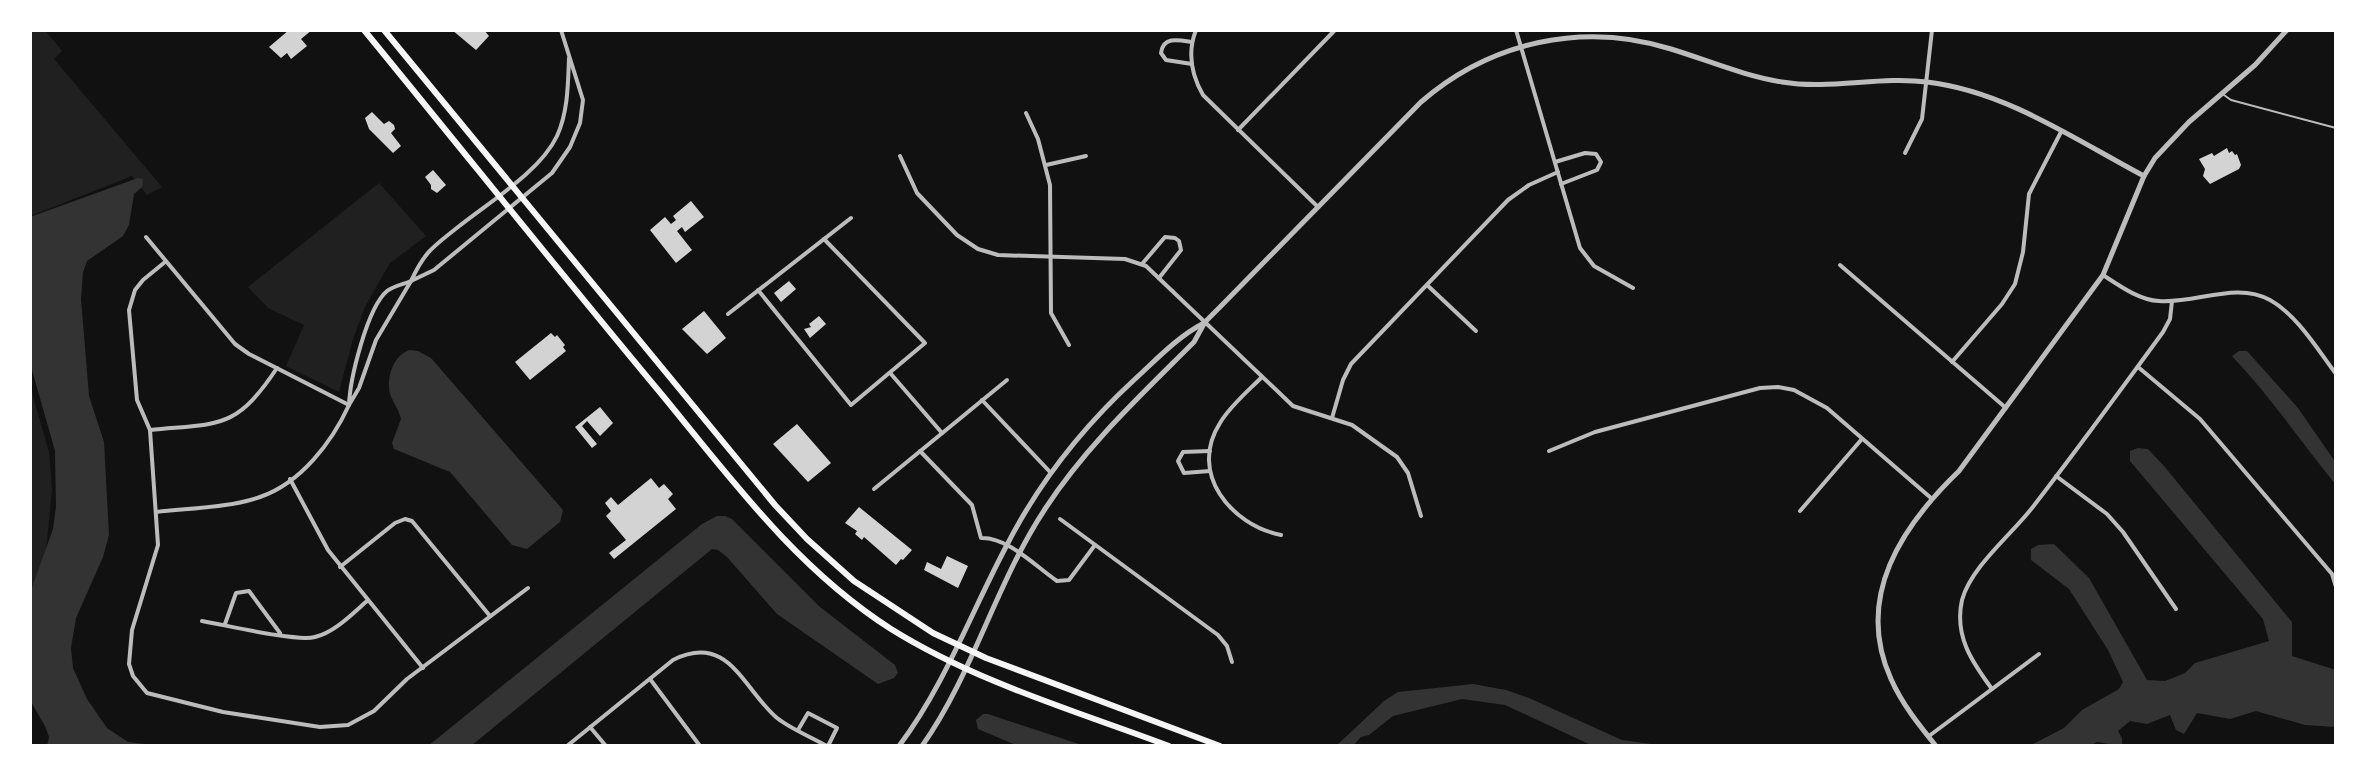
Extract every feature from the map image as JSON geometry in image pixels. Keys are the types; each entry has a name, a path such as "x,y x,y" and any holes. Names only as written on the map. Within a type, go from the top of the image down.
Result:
{"main road":[{"path":"364,30 497,196 789,546 823,578 889,628 948,661 1169,746"},
{"path":"384,30 795,528 866,591 956,645 1220,746"}],"street":[{"path":"349,405 359,350 370,321 387,291 434,270 552,173 575,137 583,100 561,30"},
{"path":"1196,30 1192,42 1192,64 1203,95 1318,207"},
{"path":"1238,130 1335,30"},
{"path":"1516,30 1580,248 1594,266 1633,288"},
{"path":"1905,153 1922,119 1932,30"},
{"path":"1936,746 1902,701 1881,647 1879,611 1884,577 1898,544 1931,498 1959,471 2103,275 2144,176 2155,158 2287,30"},
{"path":"922,746 936,726 1044,510 1077,464 1194,342 1205,322 1432,92 1474,65 1521,47 1559,38 1619,34 1781,82 1825,86 1926,82 1985,96 2144,176"},
{"path":"1192,42 1170,40 1164,44 1161,53 1166,60 1192,64"},
{"path":"156,512 238,503 262,496 311,462 331,438 359,388 376,340 423,256 534,167 556,137 566,105 569,58"},
{"path":"1026,113 1046,165 1052,209 1051,313 1069,345"},
{"path":"1952,362 2006,299 2015,284 2023,252 2029,194 2061,132"},
{"path":"1555,162 1590,152 1596,154 1601,162 1597,170 1561,184"},
{"path":"900,156 917,193 965,242 998,255 1125,259 1142,264 1293,406 1363,431 1401,461 1408,473 1421,516"},
{"path":"1046,165 1086,156"},
{"path":"1332,418 1351,364 1508,200 1529,185 1558,172"},
{"path":"728,314 851,218"},
{"path":"146,237 235,344 349,405"},
{"path":"1142,264 1165,237 1179,241 1181,250 1159,278"},
{"path":"758,290 851,405 925,343 824,239"},
{"path":"165,262 135,290 129,310 137,400 150,430 156,512 157,553 135,615 129,664 139,686 147,693 223,712 334,728 362,719 528,588"},
{"path":"1840,265 2006,408"},
{"path":"2103,275 2148,299 2172,301 2241,292 2268,299 2286,312 2336,374"},
{"path":"1427,285 1476,331"},
{"path":"1992,689 1964,646 1959,622 1963,597 1974,576 2056,476 2138,367 2168,324 2172,301"},
{"path":"899,746 923,712 1007,544 1051,473 1108,404 1186,332 1205,322"},
{"path":"2138,367 2200,419 2332,574 2336,587"},
{"path":"150,430 222,423 245,408 277,368"},
{"path":"890,373 942,433"},
{"path":"1262,377 1220,423 1210,451 1210,471 1219,494 1229,508 1258,529 1281,535"},
{"path":"874,489 1007,380"},
{"path":"1549,451 1610,428 1746,391 1778,387 1810,396 1827,408 1931,498"},
{"path":"982,400 1051,473"},
{"path":"1800,511 1861,439"},
{"path":"920,451 972,505 981,538 994,538 1007,544 1057,581 1063,582 1073,576 1095,545"},
{"path":"1210,451 1183,452 1178,461 1184,473 1210,471"},
{"path":"2056,476 2107,514 2176,609"},
{"path":"290,479 319,536 340,567 423,668"},
{"path":"340,567 395,523 405,519 412,521 490,616"},
{"path":"1060,519 1218,635 1227,646 1232,662"},
{"path":"225,625 236,593 249,591 282,634"},
{"path":"202,621 309,638 323,634 367,601"},
{"path":"567,746 680,656 692,653 713,654 735,667 775,715 798,730 827,746 837,728 808,713 798,730"},
{"path":"1928,736 2039,654"},
{"path":"650,679 700,746"},
{"path":"590,727 606,746"}],"lane":[{"path":"2223,94 2231,100 2336,128"}],"shaded area":[{"path":"30,30 45,30 62,51 54,59 162,187 147,195 132,176 30,216"},
{"path":"138,178 143,179 142,187 134,194 129,225 123,236 87,261 83,272 81,299 89,396 104,442 109,535 103,557 76,618 71,648 73,668 87,699 107,728 128,742 162,746 47,746 49,737 45,726 30,700 30,593 53,529 56,507 55,451 30,363 30,217"},
{"path":"379,183 426,236 390,263 365,307 339,392 286,366 304,325 268,308 248,287"},
{"path":"410,350 431,358 563,510 560,522 527,549 512,545 450,472 394,449 392,443 401,419 389,392 389,382 396,360"},
{"path":"2239,351 2247,351 2298,408 2336,463 2336,485 2232,356"},
{"path":"30,386 49,452 52,490 30,709"},
{"path":"2148,449 2164,466 2292,622 2292,656 2336,670 2336,727 2305,725 2256,711 2230,719 2197,713 2184,734 2176,730 2170,715 2147,724 2130,721 2118,731 2122,746 2097,742 2089,746 2029,746 2064,728 2082,710 2119,689 2123,682 2108,650 2069,589 2031,560 2031,549 2038,545 2054,544 2089,578 2147,680 2165,681 2185,673 2195,663 2269,641 2263,619 2130,461 2130,451"},
{"path":"717,516 732,519 820,607 895,665 898,673 894,678 878,684 777,614 727,557 712,549 471,746 428,746 702,524"},
{"path":"1473,684 1529,698 1622,740 1666,746 1593,746 1505,705 1462,699 1393,716 1353,746 1336,746 1384,701 1398,692"},
{"path":"983,714 1085,746 1018,746 978,729 976,720"}],"building":[{"path":"289,30 312,30 301,39 307,46 291,59 287,53 281,58 269,47"},
{"path":"452,30 484,30 489,36 476,50"},
{"path":"372,112 384,124 389,121 394,125 391,133 401,146 393,153 369,129 365,118"},
{"path":"2227,148 2229,153 2237,154 2241,165 2210,184 2203,176 2205,169 2199,159 2212,153 2214,156"},
{"path":"433,170 446,185 437,193 425,177"},
{"path":"691,201 704,217 685,232 682,227 677,231 692,250 676,263 650,230 665,217 671,224 676,220 673,216"},
{"path":"789,281 796,289 781,302 774,293"},
{"path":"704,311 726,338 707,354 682,329"},
{"path":"819,316 826,324 810,338 804,329 811,327 809,324"},
{"path":"551,333 555,337 557,335 566,351 530,380 515,362"},
{"path":"600,407 613,423 600,436 587,421 582,426 597,444 592,448 575,427"},
{"path":"797,424 831,463 808,482 773,444"},
{"path":"651,478 659,488 664,484 673,494 668,499 676,509 614,559 609,553 626,540 606,516 611,511 605,503 611,497 618,505"},
{"path":"859,507 912,550 903,560 896,565 845,523"},
{"path":"947,556 968,566 958,588 924,570 927,562 941,569"}]}
